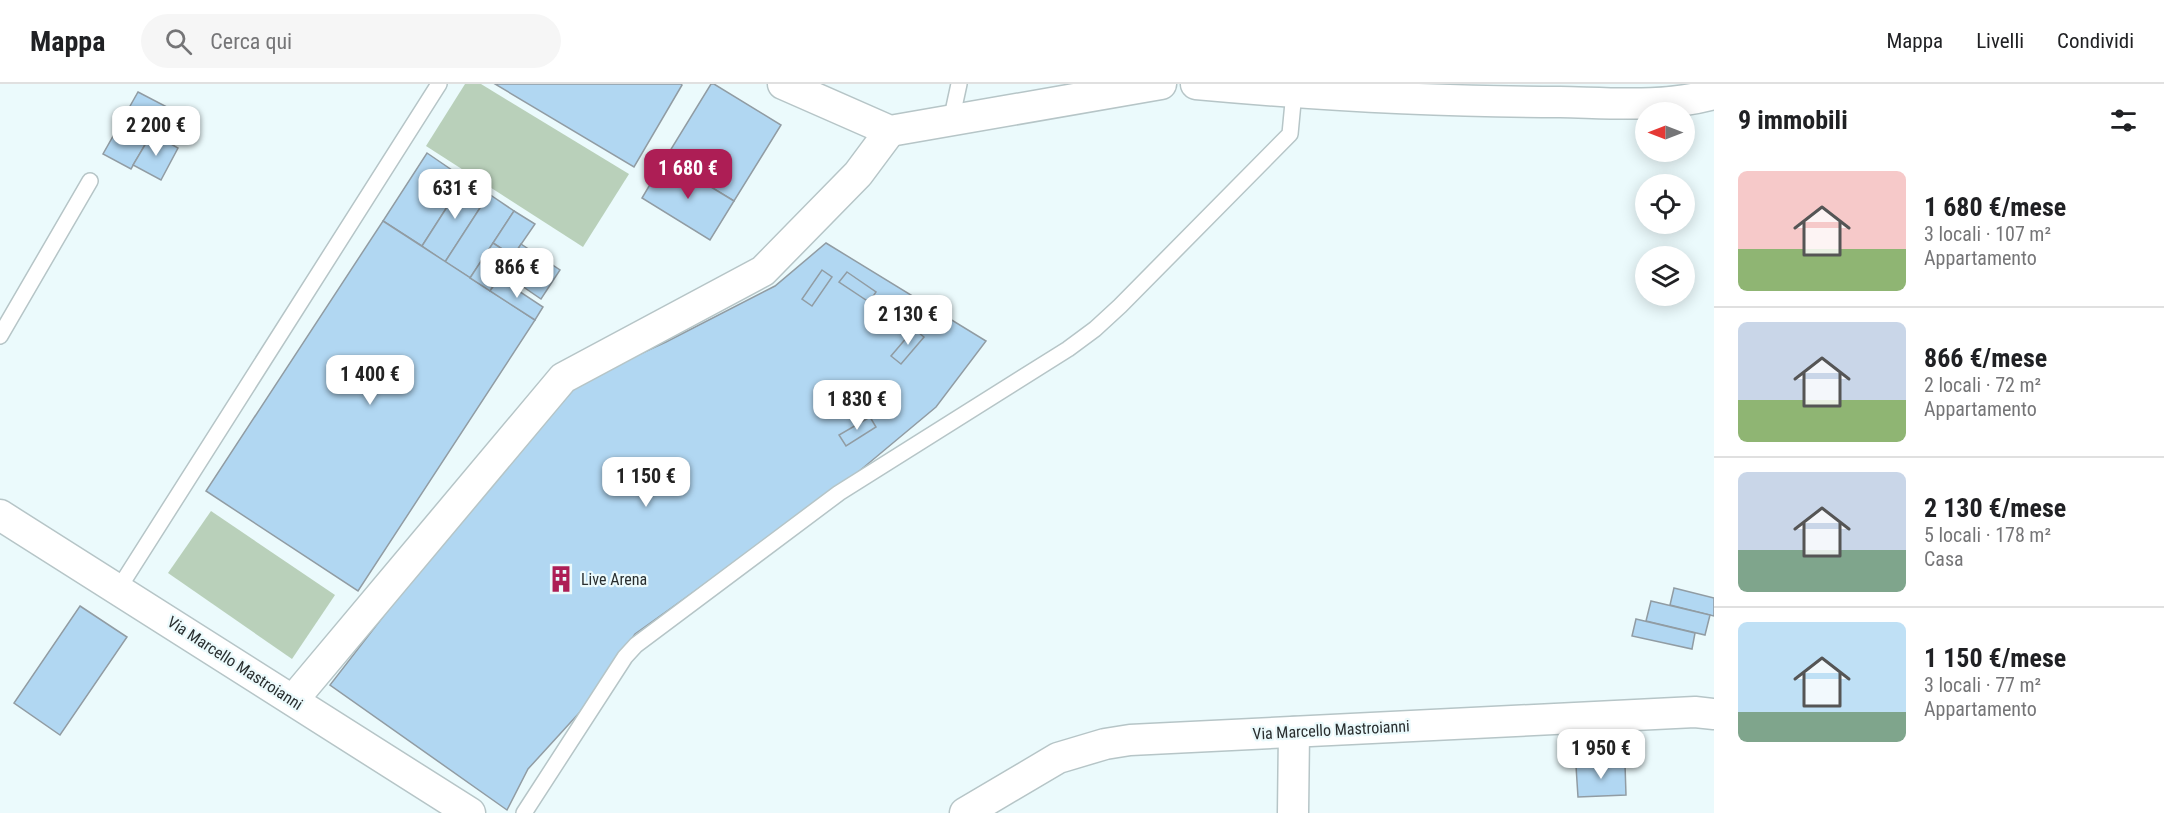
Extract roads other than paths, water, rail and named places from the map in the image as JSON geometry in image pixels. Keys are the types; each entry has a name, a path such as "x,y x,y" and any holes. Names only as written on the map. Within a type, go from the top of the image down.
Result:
{"street":[{"path":"783,84 890,131 1161,84"},
{"path":"1196,84 1294,92 1518,93 1653,103 1700,98 1714,94"},
{"path":"293,700 563,378 763,271 858,174 890,131"},
{"name":"Via Marcello Mastroianni","path":"0,515 470,813"},
{"name":"Via Marcello Mastroianni","path":"972,810 1058,758 1106,744 1130,740 1695,712 1714,714"},
{"path":"1293,813 1294,732"}],"lane":[{"path":"118,588 439,84"},
{"path":"951,121 959,84"},
{"path":"524,813 625,657 636,645 839,493 1068,349 1101,324 1290,134 1294,92"},
{"path":"0,336 90,182"}],"place":[{"name":"Live Arena","path":"561,579"}]}
